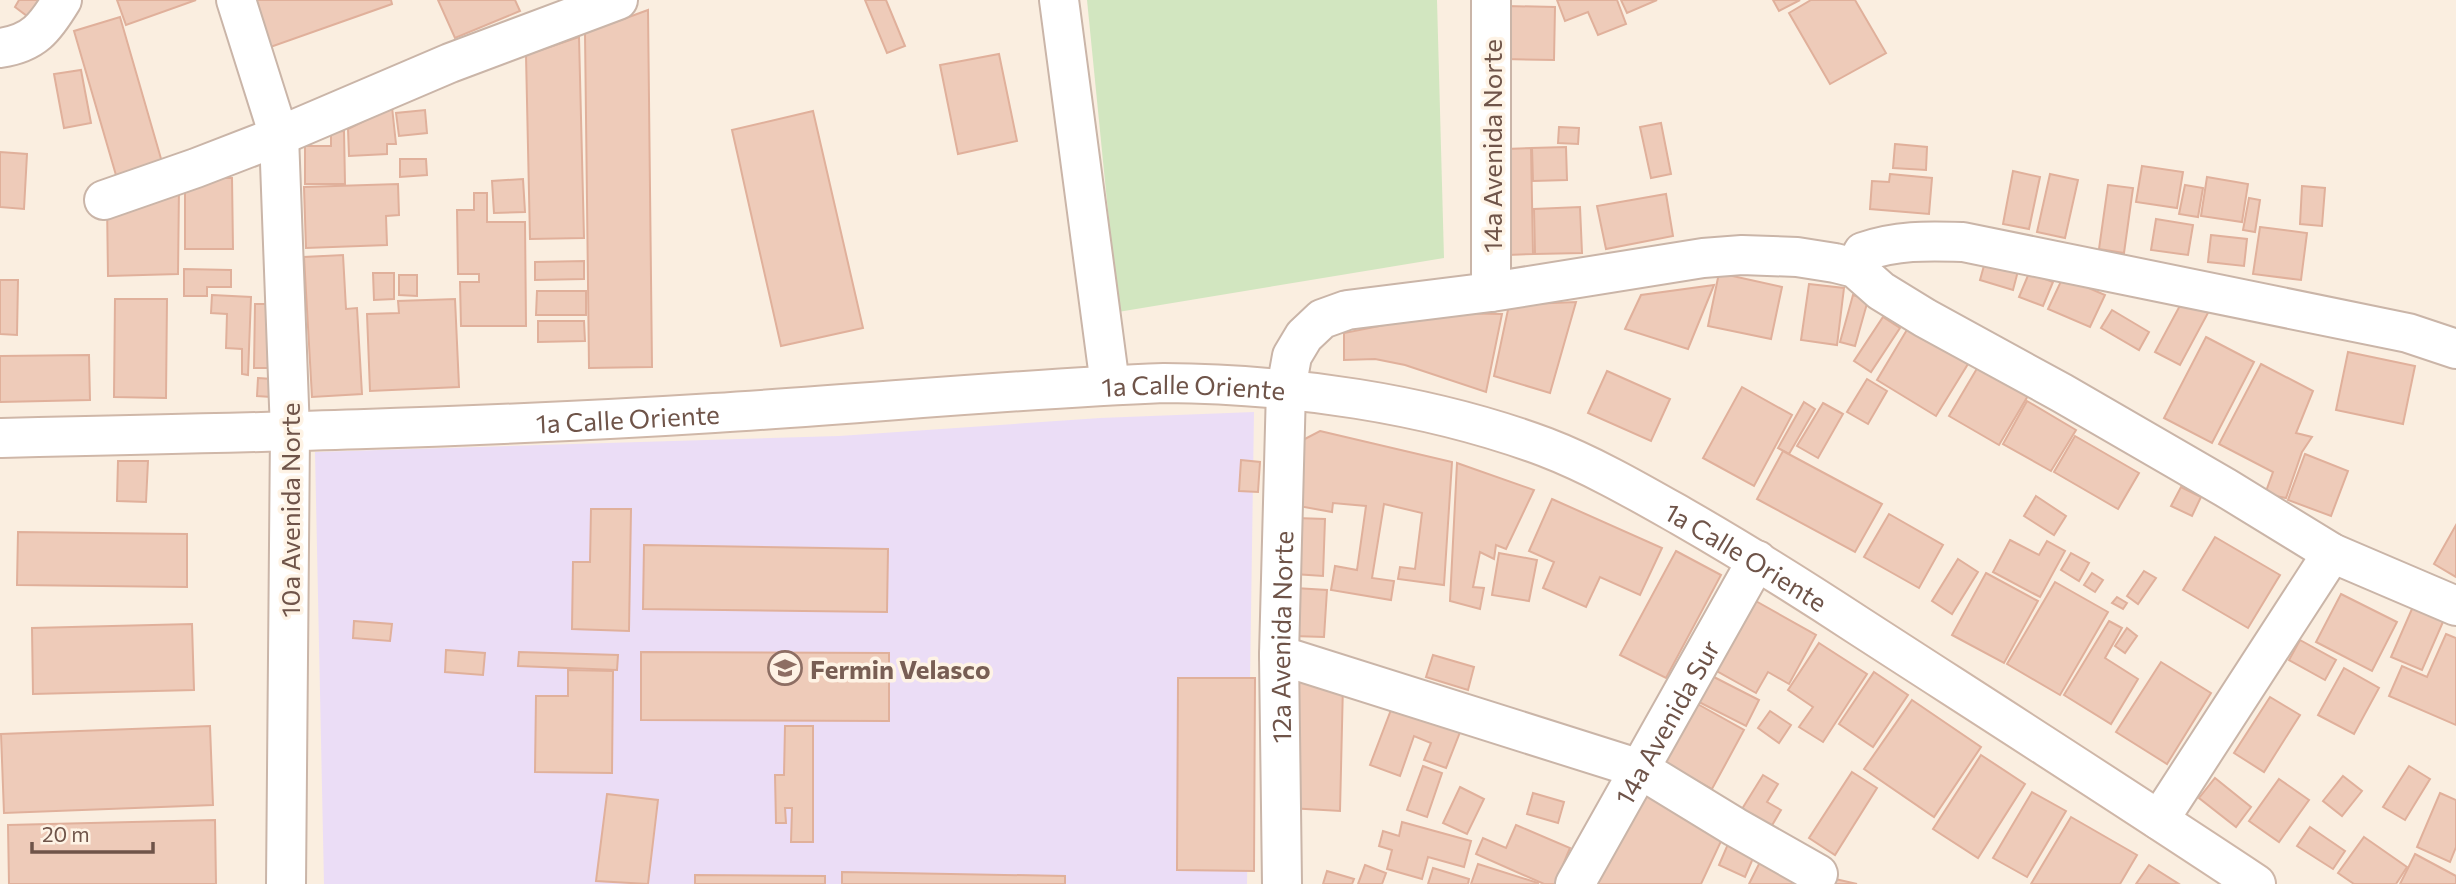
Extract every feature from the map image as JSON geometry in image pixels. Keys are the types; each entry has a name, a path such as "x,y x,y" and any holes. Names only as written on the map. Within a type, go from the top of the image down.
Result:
{"street":[{"path":"0,48 20,45 44,28 62,0"},
{"name":"10a Avenida Norte","path":"236,0 279,135 290,432 286,884"},
{"path":"104,200 196,168 450,63 618,0"},
{"path":"1059,0 1110,385"},
{"name":"14a Avenida Norte","path":"1491,292 1495,2"},
{"path":"2456,349 2408,332 1963,242 1913,240 1883,245 1863,252 1855,268 1881,291 1925,318 2132,434 2332,552 2456,606"},
{"name":"12a Avenida Norte","path":"1282,884 1279,655 1286,389 1292,356 1304,336 1322,319 1347,310 1491,292 1703,258 1742,255 1797,257 1855,268"},
{"name":"1a Calle Oriente","path":"0,438 290,432 714,413 1110,385 1224,383 1286,389 1437,415 1496,430 1546,447 1592,467 1654,500 1758,561 2256,884"},
{"path":"2159,820 2332,552"},
{"name":"14a Avenida Sur","path":"1575,884 1758,561"},
{"path":"1279,655 1640,769 1818,874"}],"shaded area":[{"name":"Fermin Velasco","path":"1254,412 1247,884 324,884 315,452 839,436 1100,418"}],"green space":[{"path":"1087,0 1437,0 1444,258 1118,312"}],"building":[{"path":"19,0 44,0 31,19 15,7"},
{"path":"117,0 196,0 126,25"},
{"path":"245,0 391,0 392,4 262,50"},
{"path":"438,0 515,0 520,11 455,38"},
{"path":"865,0 886,0 905,46 887,53"},
{"path":"1557,0 1617,0 1626,24 1598,35 1588,12 1565,21"},
{"path":"1621,0 1657,0 1627,13"},
{"path":"1773,0 1800,0 1779,11"},
{"path":"1811,0 1855,0 1886,53 1830,84 1789,13"},
{"path":"1506,6 1555,7 1554,60 1505,59"},
{"path":"648,10 652,367 589,368 585,33"},
{"path":"120,17 164,169 118,182 74,31"},
{"path":"579,37 584,238 530,239 526,55"},
{"path":"999,54 1017,141 958,154 940,65"},
{"path":"81,70 91,123 64,128 54,74"},
{"path":"392,107 396,144 387,144 387,154 349,156 348,129"},
{"path":"425,110 427,133 399,136 396,113"},
{"path":"813,111 863,328 781,346 732,130"},
{"path":"1661,123 1671,174 1651,178 1640,127"},
{"path":"1559,127 1579,128 1578,144 1558,143"},
{"path":"344,131 345,184 305,184 305,146 331,146 331,132"},
{"path":"1895,144 1927,147 1926,170 1893,168"},
{"path":"1566,147 1567,180 1533,181 1532,148"},
{"path":"1531,148 1533,254 1508,255 1506,149"},
{"path":"0,152 27,154 24,209 0,207"},
{"path":"400,159 426,159 427,175 400,177"},
{"path":"2142,166 2183,172 2177,208 2136,202"},
{"path":"2013,171 2040,177 2029,229 2003,224"},
{"path":"1890,174 1932,178 1929,214 1870,209 1872,181 1889,182"},
{"path":"2050,174 2078,180 2065,238 2037,232"},
{"path":"2207,177 2248,184 2242,222 2201,216"},
{"path":"185,178 232,178 233,249 185,249"},
{"path":"523,179 525,212 494,213 492,181"},
{"path":"398,184 399,215 386,216 387,245 306,248 304,187"},
{"path":"2108,185 2133,188 2124,253 2099,249"},
{"path":"2185,185 2203,188 2198,217 2179,214"},
{"path":"2302,186 2325,188 2322,226 2300,224"},
{"path":"179,187 178,274 108,276 107,202"},
{"path":"474,193 487,193 487,222 525,222 526,326 461,326 460,282 479,282 479,274 458,274 457,210 474,210"},
{"path":"1666,194 1673,236 1606,249 1597,206"},
{"path":"2249,198 2260,200 2255,232 2243,230"},
{"path":"1580,207 1582,253 1535,254 1534,209"},
{"path":"2156,219 2193,225 2188,255 2151,250"},
{"path":"2260,227 2307,233 2301,280 2253,274"},
{"path":"2211,235 2247,239 2244,266 2208,262"},
{"path":"343,255 346,309 357,308 362,394 312,397 304,257"},
{"path":"584,261 584,279 535,280 535,262"},
{"path":"1985,262 2018,271 2013,290 1980,280"},
{"path":"184,269 231,270 231,287 207,287 207,296 184,296"},
{"path":"373,273 394,273 394,299 374,300"},
{"path":"1719,273 1782,287 1771,339 1708,326"},
{"path":"2029,273 2053,282 2043,306 2019,297"},
{"path":"399,275 417,275 417,296 399,295"},
{"path":"2063,277 2105,295 2090,327 2048,309"},
{"path":"0,280 18,280 17,335 0,334"},
{"path":"1809,284 1844,288 1837,345 1801,340"},
{"path":"1714,285 1688,349 1625,329 1641,295"},
{"path":"537,291 586,291 586,315 536,315"},
{"path":"212,295 251,297 248,375 242,374 242,349 226,348 227,314 211,313"},
{"path":"1853,295 1868,300 1855,346 1840,342"},
{"path":"2184,298 2209,311 2180,365 2155,352"},
{"path":"115,299 167,299 166,398 114,397"},
{"path":"455,299 459,387 370,391 367,314 399,313 398,301"},
{"path":"1576,302 1550,393 1494,376 1509,305"},
{"path":"255,304 273,304 272,368 254,368"},
{"path":"2112,310 2149,332 2139,350 2101,328"},
{"path":"1445,313 1502,314 1486,392 1405,365 1375,359 1344,360 1344,333"},
{"path":"1883,317 1900,328 1871,372 1854,361"},
{"path":"538,321 584,321 585,341 538,342"},
{"path":"1908,328 1968,364 1936,416 1877,380"},
{"path":"2206,337 2254,362 2212,443 2164,418"},
{"path":"2348,352 2415,366 2403,424 2336,410"},
{"path":"89,355 90,400 0,402 0,356"},
{"path":"2261,364 2313,391 2296,433 2312,437 2302,452 2286,498 2265,494 2273,472 2219,444"},
{"path":"1979,365 2029,394 1999,445 1949,416"},
{"path":"1607,371 1670,399 1651,441 1588,413"},
{"path":"258,378 272,379 271,397 257,396"},
{"path":"1867,379 1887,391 1868,424 1847,412"},
{"path":"1742,387 1792,415 1754,486 1703,458"},
{"path":"2027,401 2076,430 2051,471 2003,444"},
{"path":"1804,402 1815,409 1789,454 1778,448"},
{"path":"1823,403 1843,414 1818,458 1797,446"},
{"path":"1320,431 1452,462 1444,585 1398,579 1400,567 1415,569 1422,513 1384,504 1372,578 1394,581 1391,600 1331,590 1335,566 1357,570 1366,506 1333,503 1332,512 1293,505 1299,442"},
{"path":"2075,436 2139,473 2118,509 2054,472"},
{"path":"1783,451 1882,504 1855,552 1757,499"},
{"path":"2305,454 2348,471 2331,516 2288,500"},
{"path":"1241,460 1260,462 1258,492 1239,491"},
{"path":"118,461 148,461 146,502 117,501"},
{"path":"1457,463 1534,490 1506,549 1496,545 1494,559 1480,552 1473,587 1484,588 1480,609 1450,601"},
{"path":"2181,487 2201,497 2192,516 2171,506"},
{"path":"2036,496 2066,516 2054,535 2024,516"},
{"path":"1552,499 1662,548 1640,595 1600,577 1586,607 1543,588 1554,562 1529,551"},
{"path":"591,509 631,509 629,631 572,629 573,562 590,562"},
{"path":"1889,514 1943,545 1919,588 1864,557"},
{"path":"1296,518 1325,519 1323,576 1294,574"},
{"path":"2456,525 2456,577 2434,564"},
{"path":"18,532 187,534 187,587 17,585"},
{"path":"2215,537 2280,575 2248,628 2183,590"},
{"path":"2010,540 2039,555 2047,541 2065,551 2040,597 1993,572"},
{"path":"644,545 888,549 887,612 643,609"},
{"path":"1676,551 1721,575 1666,678 1620,655"},
{"path":"1499,553 1537,560 1529,601 1492,595"},
{"path":"2071,553 2089,563 2079,581 2061,570"},
{"path":"1958,559 1978,572 1952,614 1932,601"},
{"path":"2144,571 2156,578 2138,604 2127,596"},
{"path":"1986,573 2038,601 2004,663 1952,635"},
{"path":"2092,573 2103,580 2095,592 2084,585"},
{"path":"2055,582 2108,612 2060,695 2007,664"},
{"path":"1295,588 1327,590 1324,637 1293,636"},
{"path":"2341,594 2397,622 2372,671 2316,642"},
{"path":"2117,597 2127,603 2123,609 2112,603"},
{"path":"1754,600 1816,635 1789,684 1768,672 1756,693 1715,670"},
{"path":"2415,602 2446,615 2422,670 2391,657"},
{"path":"354,621 392,624 390,641 353,638"},
{"path":"2109,621 2122,628 2105,658 2138,679 2111,724 2064,695"},
{"path":"192,624 194,690 33,694 32,628"},
{"path":"2127,628 2137,636 2125,653 2115,646"},
{"path":"2446,634 2456,638 2456,725 2389,696 2402,666 2427,677"},
{"path":"2300,640 2336,660 2325,680 2289,660"},
{"path":"1819,643 1867,674 1823,742 1799,727 1813,707 1788,690"},
{"path":"446,650 485,653 483,675 445,672"},
{"path":"519,652 618,655 617,670 518,666"},
{"path":"641,652 889,653 889,721 641,720"},
{"path":"1433,655 1474,667 1468,690 1426,677"},
{"path":"2161,662 2211,693 2167,764 2116,732"},
{"path":"2344,668 2379,688 2354,734 2318,715"},
{"path":"568,670 613,671 612,773 535,772 536,696 568,696"},
{"path":"1874,672 1908,695 1873,747 1839,724"},
{"path":"1710,675 1759,700 1746,726 1697,701"},
{"path":"1178,678 1255,678 1254,871 1177,870"},
{"path":"1295,678 1343,684 1340,811 1289,808"},
{"path":"2270,697 2300,715 2264,772 2234,753"},
{"path":"1912,700 1981,747 1934,817 1864,769"},
{"path":"1394,702 1462,727 1446,768 1424,760 1431,743 1414,736 1400,776 1370,765"},
{"path":"1694,702 1744,730 1712,789 1662,761"},
{"path":"1770,711 1791,725 1779,743 1758,728"},
{"path":"210,726 213,805 4,813 1,734"},
{"path":"785,726 813,726 813,842 791,842 792,808 785,808 786,823 776,823 775,775 784,775"},
{"path":"1981,755 2025,784 1978,858 1933,829"},
{"path":"1423,766 1442,773 1427,817 1407,810"},
{"path":"2409,766 2430,779 2405,820 2383,807"},
{"path":"1852,772 1877,788 1835,855 1809,838"},
{"path":"1763,775 1778,784 1767,802 1781,810 1771,827 1742,809"},
{"path":"2343,776 2362,791 2342,816 2323,801"},
{"path":"2215,778 2251,807 2236,827 2199,798"},
{"path":"2279,779 2309,800 2279,842 2249,821"},
{"path":"1460,787 1484,799 1467,834 1443,823"},
{"path":"1643,791 1723,837 1701,884 1595,884"},
{"path":"2032,792 2066,811 2027,877 1993,858"},
{"path":"1533,793 1564,802 1558,823 1527,814"},
{"path":"2440,793 2456,800 2456,847 2450,862 2417,847"},
{"path":"607,794 658,800 648,884 596,881"},
{"path":"2071,817 2137,855 2120,884 2031,884"},
{"path":"215,820 216,884 9,884 8,825"},
{"path":"1402,822 1471,841 1464,867 1428,857 1422,879 1387,869 1392,850 1379,846 1383,831 1399,836"},
{"path":"1516,825 1570,848 1555,884 1544,884 1476,854 1483,838 1506,848"},
{"path":"2310,827 2345,851 2333,869 2297,846"},
{"path":"2364,837 2407,867 2396,884 2354,884 2338,873"},
{"path":"1728,844 1754,856 1745,877 1719,865"},
{"path":"2415,854 2456,876 2456,884 2400,884"},
{"path":"1762,858 1801,884 1749,884"},
{"path":"1478,864 1538,883 1538,884 1471,884"},
{"path":"1365,865 1386,873 1382,884 1358,884"},
{"path":"2149,865 2179,884 2136,884"},
{"path":"1433,868 1469,879 1468,884 1428,884"},
{"path":"1327,871 1354,879 1352,884 1323,884"},
{"path":"842,872 1065,876 1065,884 842,884"},
{"path":"695,875 825,876 825,884 695,884"},
{"path":"1831,878 1857,884 1829,884"}],"place":[{"name":"Fermin Velasco","path":"785,668"}]}
